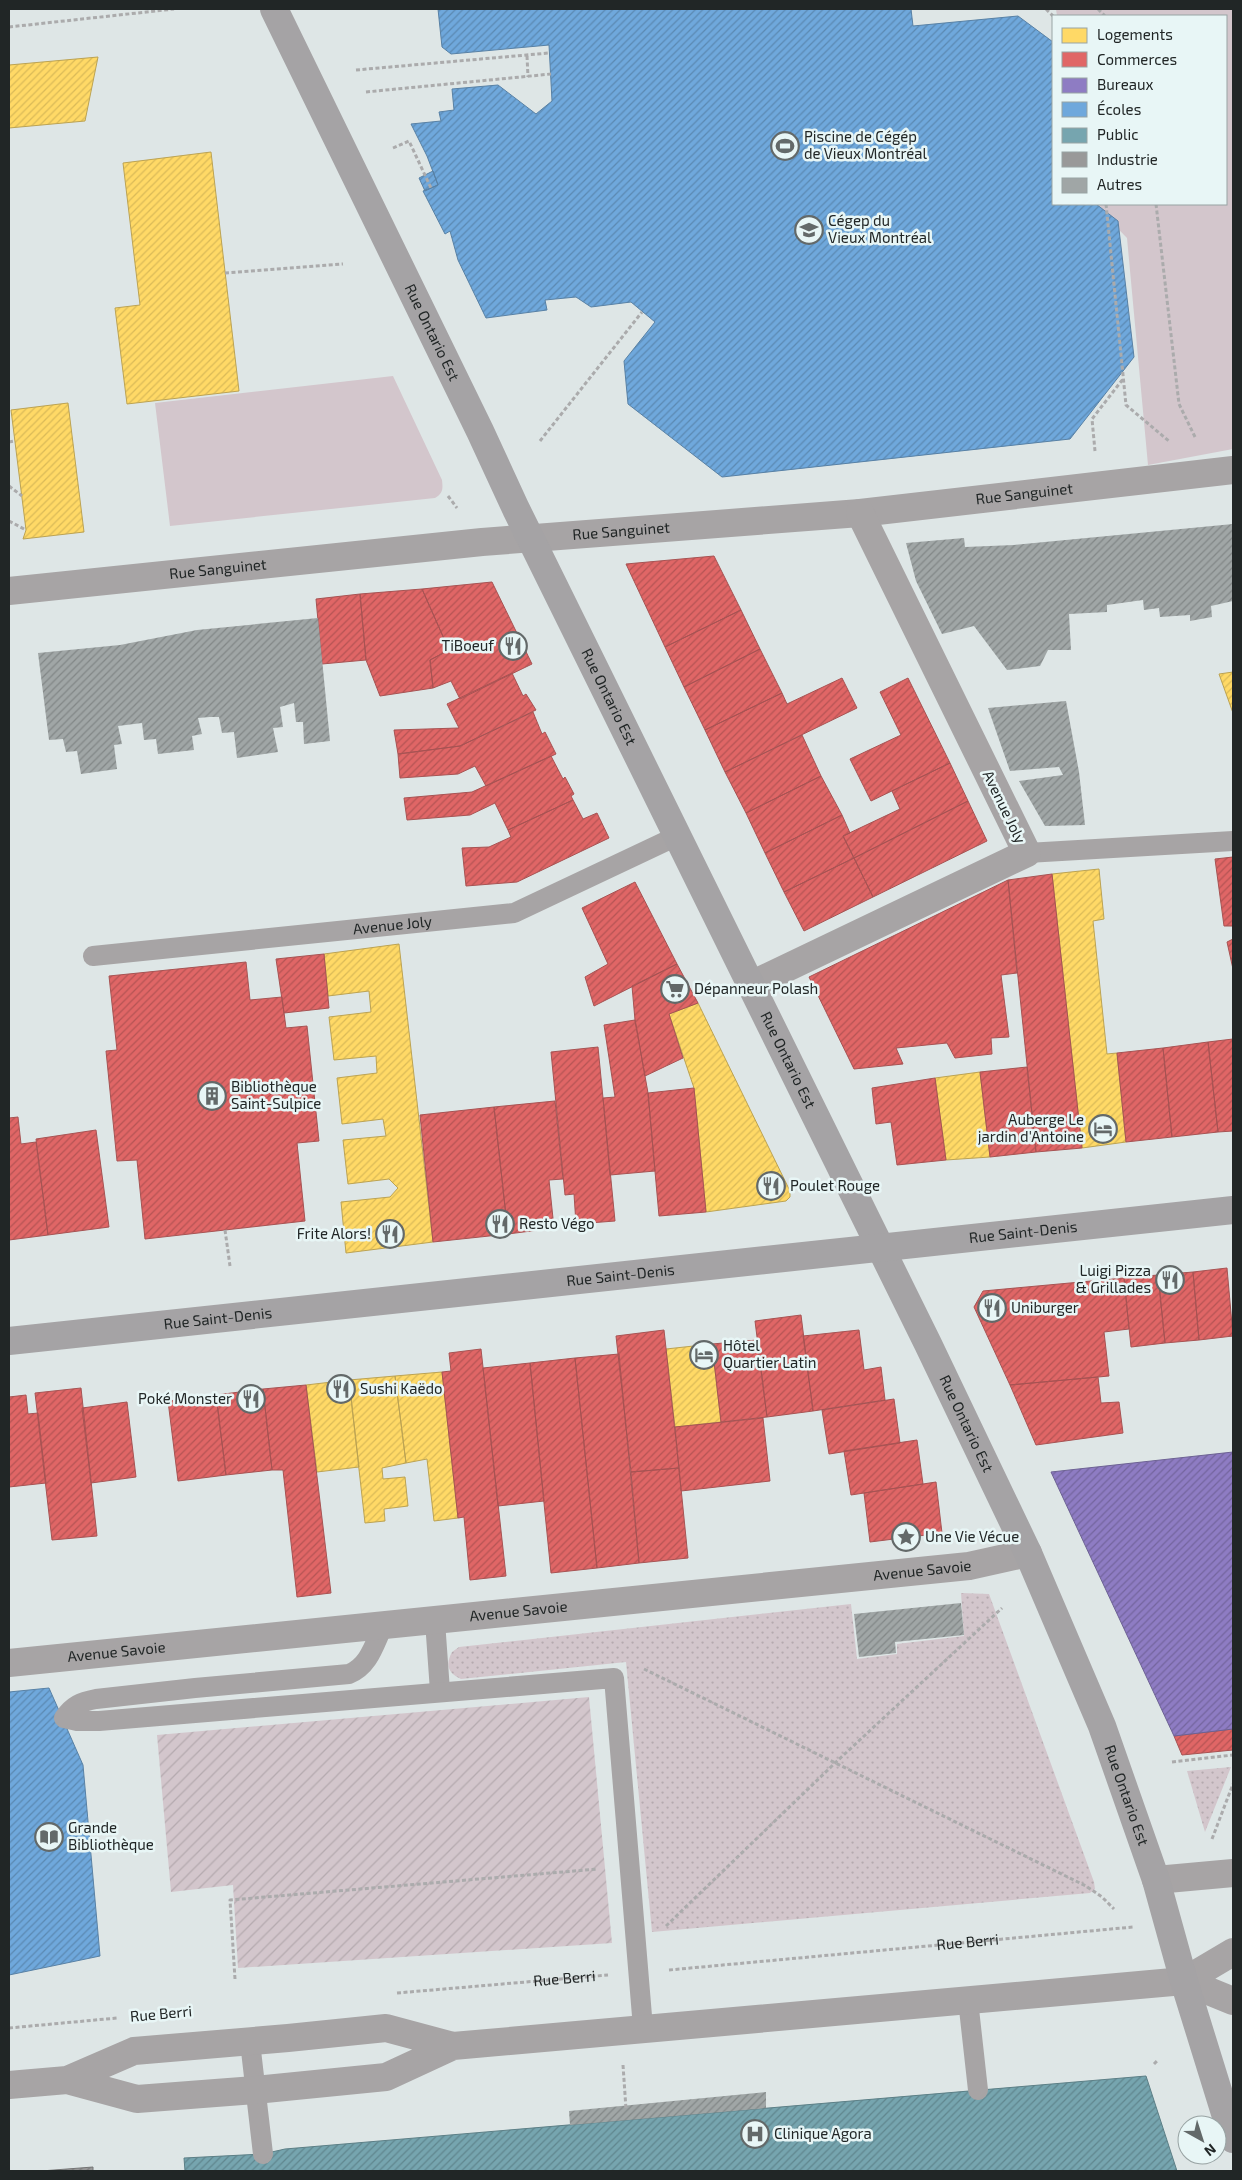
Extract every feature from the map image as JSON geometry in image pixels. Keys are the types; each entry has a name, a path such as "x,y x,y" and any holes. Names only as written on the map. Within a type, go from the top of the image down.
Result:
{"main road":[{"name":"Rue Ontario Est","path":"274,9 531,538 928,1344 1028,1553 1102,1726 1156,1880 1184,1981 1233,2139"},
{"name":"Rue Saint-Denis","path":"9,1341 1233,1210"}],"street":[{"name":"Rue Sanguinet","path":"9,591 531,538 592,535 860,513 1233,470"},
{"name":"Avenue Joly","path":"751,985 1027,853 860,513"},
{"name":"Avenue Savoie","path":"9,1663 435,1622 969,1566 1028,1553"},
{"path":"1156,1880 1233,1873"},
{"path":"67,2080 137,2099 386,2077 453,2046 1184,1981 1233,1952"},
{"path":"1184,1981 1233,2001"},
{"path":"9,2085 67,2080 134,2050 250,2042 386,2028 453,2046"}],"lane":[{"name":"Avenue Joly","path":"93,956 514,912 677,836"},
{"path":"1027,853 1233,841"},
{"path":"435,1622 440,1691"},
{"path":"383,1626 366,1661 356,1671 349,1674 96,1699 73,1707 64,1718 82,1722 100,1721 440,1691 614,1678 643,2028"},
{"path":"968,2000 978,2090"},
{"path":"250,2042 263,2154"}],"path":[{"path":"9,27 174,9"},
{"path":"356,70 549,53"},
{"path":"527,56 528,77"},
{"path":"366,92 550,74"},
{"path":"393,148 409,141 431,188"},
{"path":"1106,205 1126,405 1174,446"},
{"path":"1156,205 1179,404 1198,444"},
{"path":"225,273 343,264"},
{"path":"540,441 642,312"},
{"path":"1095,454 1092,419 1124,379"},
{"path":"9,442 15,441"},
{"path":"9,486 22,496"},
{"path":"448,496 457,508"},
{"path":"9,521 26,530"},
{"path":"225,1230 230,1266"},
{"path":"663,1928 835,1763 1002,1608"},
{"path":"643,1668 1086,1886 1102,1897 1114,1909"},
{"path":"1172,1762 1233,1755"},
{"path":"1209,1847 1233,1784"},
{"path":"235,1979 230,1900 631,1866"},
{"name":"Rue Berri","path":"388,1994 638,1973 1119,1928"},
{"name":"Rue Berri","path":"9,2028 123,2018"},
{"path":"1154,2064 1158,2060"}],"shaded area":[{"path":"1056,9 1233,9 1233,449 1148,465 1127,238 1095,205 1227,205 1227,15 1057,15"},
{"path":"393,376 442,480 442,490 435,498 170,526 155,403"},
{"path":"961,1593 989,1594 1094,1882 1095,1889 1090,1893 652,1932 626,1662 461,1679 453,1674 448,1665 452,1652 459,1647 851,1604 857,1659 897,1654 897,1644 964,1636"},
{"path":"589,1697 612,1943 238,1968 233,1885 171,1892 157,1735"},
{"path":"1231,1767 1205,1832 1187,1771"}],"building: Logements":[{"path":"98,57 85,121 9,128 9,65"},
{"path":"211,152 239,391 127,404 115,308 140,305 123,163"},
{"path":"68,403 84,532 23,539 26,530 11,410"},
{"path":"1233,672 1233,713 1219,674"},
{"path":"1099,869 1104,919 1093,921 1107,1054 1117,1053 1126,1142 1082,1148 1052,874"},
{"path":"399,944 433,1242 346,1253 341,1202 390,1197 398,1188 389,1179 348,1184 343,1140 386,1136 383,1119 342,1124 337,1078 377,1073 376,1056 334,1060 329,1017 371,1012 369,991 328,996 324,954"},
{"path":"698,1003 790,1191 790,1197 786,1201 706,1212 694,1088 669,1014"},
{"path":"980,1072 990,1157 946,1160 935,1078"},
{"path":"712,1344 721,1422 675,1427 666,1349"},
{"path":"442,1372 458,1518 434,1521 427,1459 406,1463 395,1376"},
{"path":"395,1376 406,1463 382,1468 383,1479 405,1477 408,1506 384,1509 385,1521 365,1523 349,1380"},
{"path":"349,1380 359,1467 317,1472 306,1385"}],"building: Commerces":[{"path":"714,556 741,610 665,647 626,564"},
{"path":"492,582 532,664 460,699 451,681 433,688 430,660 449,650 422,589"},
{"path":"422,589 449,650 430,660 433,688 380,696 366,660 360,594"},
{"path":"360,594 366,660 322,664 316,599"},
{"path":"741,610 760,649 684,687 665,647"},
{"path":"760,649 782,693 705,730 684,687"},
{"path":"512,673 523,696 526,694 536,710 460,746 398,754 394,730 459,728 447,704"},
{"path":"842,678 857,708 725,772 705,730 782,693 787,704"},
{"path":"908,678 950,763 871,801 850,759 901,735 880,692"},
{"path":"533,712 542,734 545,732 556,754 486,786 475,766 458,774 400,778 398,754 460,746"},
{"path":"802,735 821,776 746,813 725,772"},
{"path":"551,756 563,779 565,777 574,794 571,796 573,800 508,830 495,803 470,815 407,820 404,798 472,792"},
{"path":"950,763 968,801 854,858 843,836 900,809 892,791"},
{"path":"821,776 842,815 765,853 746,813"},
{"path":"573,800 583,819 597,813 609,838 517,882 466,886 462,848 489,847 511,837 508,830"},
{"path":"968,801 987,841 873,897 854,858"},
{"path":"842,815 850,833 843,836 854,858 784,892 765,853"},
{"path":"1233,857 1233,926 1224,926 1215,859"},
{"path":"854,858 873,897 804,931 784,892"},
{"path":"1052,874 1082,1148 1036,1152 1008,880"},
{"path":"1008,880 1017,973 1001,975 1009,1037 991,1038 992,1054 955,1058 947,1043 896,1048 903,1064 854,1069 809,977"},
{"path":"635,882 677,964 594,1006 585,977 608,964 582,908"},
{"path":"1233,939 1233,969 1227,942"},
{"path":"324,954 329,1008 284,1013 276,959"},
{"name":"Bibliothèque Saint-Sulpice","path":"246,962 250,1000 282,997 286,1028 307,1026 319,1141 297,1143 305,1221 145,1239 137,1160 117,1161 106,1051 117,1050 109,976"},
{"path":"677,964 698,1003 669,1014 683,1058 645,1076 635,1020 632,986"},
{"path":"635,1020 648,1093 655,1171 610,1175 603,1098 615,1097 604,1025"},
{"path":"1233,1039 1233,1131 1218,1132 1208,1042"},
{"path":"1208,1042 1218,1132 1172,1137 1163,1048"},
{"path":"598,1047 615,1221 576,1224 574,1194 565,1195 551,1052"},
{"path":"1163,1048 1172,1137 1126,1142 1117,1053"},
{"path":"1027,1067 1036,1152 990,1157 980,1072"},
{"path":"935,1078 946,1160 897,1165 891,1122 876,1124 872,1088"},
{"path":"694,1088 706,1212 659,1216 648,1093"},
{"path":"555,1101 563,1179 549,1180 554,1228 508,1234 494,1107"},
{"path":"494,1107 508,1234 433,1242 420,1115"},
{"path":"18,1117 21,1144 36,1142 48,1235 9,1240 9,1118"},
{"path":"96,1130 109,1227 48,1235 36,1139"},
{"path":"1227,1268 1233,1336 1199,1340 1193,1272"},
{"path":"1193,1272 1199,1340 1165,1343 1158,1275"},
{"path":"1158,1275 1165,1343 1131,1347 1124,1278"},
{"path":"1124,1278 1129,1329 1104,1332 1109,1376 1010,1385 974,1307 983,1291"},
{"path":"801,1315 813,1411 767,1417 755,1321"},
{"path":"664,1330 679,1468 631,1472 616,1336"},
{"path":"859,1330 864,1370 881,1367 885,1400 813,1411 803,1336"},
{"path":"757,1340 767,1417 721,1422 712,1344"},
{"path":"481,1349 506,1576 470,1580 464,1517 458,1518 442,1372 451,1371 449,1353"},
{"path":"619,1354 639,1563 597,1568 575,1358"},
{"path":"575,1358 597,1568 551,1573 530,1363"},
{"path":"530,1363 544,1501 498,1506 483,1368"},
{"path":"1098,1377 1101,1403 1119,1402 1123,1433 1036,1445 1010,1385"},
{"path":"306,1385 331,1593 297,1597 283,1470 272,1470 263,1389"},
{"path":"81,1388 97,1536 52,1540 35,1393"},
{"path":"263,1389 272,1470 226,1475 216,1395"},
{"path":"26,1395 28,1414 38,1413 46,1483 9,1487 9,1397"},
{"path":"216,1395 226,1475 178,1481 168,1401"},
{"path":"894,1399 900,1443 829,1454 822,1410"},
{"path":"127,1402 136,1477 91,1483 82,1408"},
{"path":"763,1418 770,1481 681,1491 675,1427"},
{"path":"917,1440 923,1484 851,1495 844,1451"},
{"path":"679,1468 688,1558 639,1563 631,1472"},
{"path":"936,1482 942,1533 870,1542 864,1493"},
{"path":"1233,1729 1233,1750 1182,1755 1174,1736"}],"building: Bureaux":[{"path":"1233,1452 1233,1729 1174,1736 1051,1472"}],"building: Écoles":[{"name":"Cégep du Vieux Montréal","path":"438,9 911,9 913,26 1018,16 1052,41 1052,205 1097,205 1118,221 1134,357 1070,439 722,477 628,404 624,361 655,322 631,302 591,307 576,297 545,300 547,310 486,318 458,260 450,231 445,234 423,191 438,185 427,156 411,124 441,121 439,112 454,110 452,89 498,85 536,114 552,101 549,45 451,54 442,47"},
{"path":"433,171 438,185 425,191 419,178"},
{"name":"Grande Bibliothèque","path":"49,1688 83,1765 100,1956 9,1975 9,1692"}],"building: Public":[{"path":"1146,2076 1177,2171 185,2171 184,2158 263,2154 285,2149"}],"building: Industrie":[{"path":"93,2167 93,2171 41,2171"}],"building: Autres":[{"path":"1233,524 1233,601 1211,606 1212,617 1190,621 1190,615 1160,617 1159,608 1144,610 1143,600 1107,605 1107,612 1069,614 1071,650 1048,650 1040,666 1007,670 974,626 942,634 916,581 906,543 964,538 965,547 1014,545"},
{"path":"318,618 330,741 304,744 303,722 296,722 294,703 280,707 283,727 273,728 278,752 237,758 234,732 222,733 219,717 210,717 198,718 202,734 192,736 194,750 158,754 156,739 144,740 142,723 118,726 122,744 114,745 117,769 81,774 77,751 66,752 63,739 49,740 38,653 120,645 197,630"},
{"path":"1066,701 1079,772 1085,825 1045,826 1019,781 1063,775 1059,767 1010,771 988,708"},
{"path":"961,1603 964,1635 895,1642 896,1653 859,1657 854,1614"},
{"path":"766,2092 766,2108 570,2125 569,2111"}],"place":[{"name":"Piscine de Cégép de Vieux Montréal","path":"785,146"},
{"name":"Cégep du Vieux Montréal","path":"809,230"},
{"name":"TiBoeuf","path":"513,646"},
{"name":"Dépanneur Polash","path":"675,989"},
{"name":"Bibliothèque Saint-Sulpice","path":"212,1096"},
{"name":"Auberge Le jardin d'Antoine","path":"1103,1129"},
{"name":"Poulet Rouge","path":"771,1186"},
{"name":"Resto Végo","path":"500,1224"},
{"name":"Frite Alors!","path":"390,1234"},
{"name":"Luigi Pizza & Grillades","path":"1170,1280"},
{"name":"Uniburger","path":"992,1308"},
{"name":"Hôtel Quartier Latin","path":"704,1355"},
{"name":"Sushi Kaëdo","path":"341,1389"},
{"name":"Poké Monster","path":"251,1399"},
{"name":"Une Vie Vécue","path":"906,1537"},
{"name":"Grande Bibliothèque","path":"49,1837"},
{"name":"Clinique Agora","path":"755,2134"}]}
